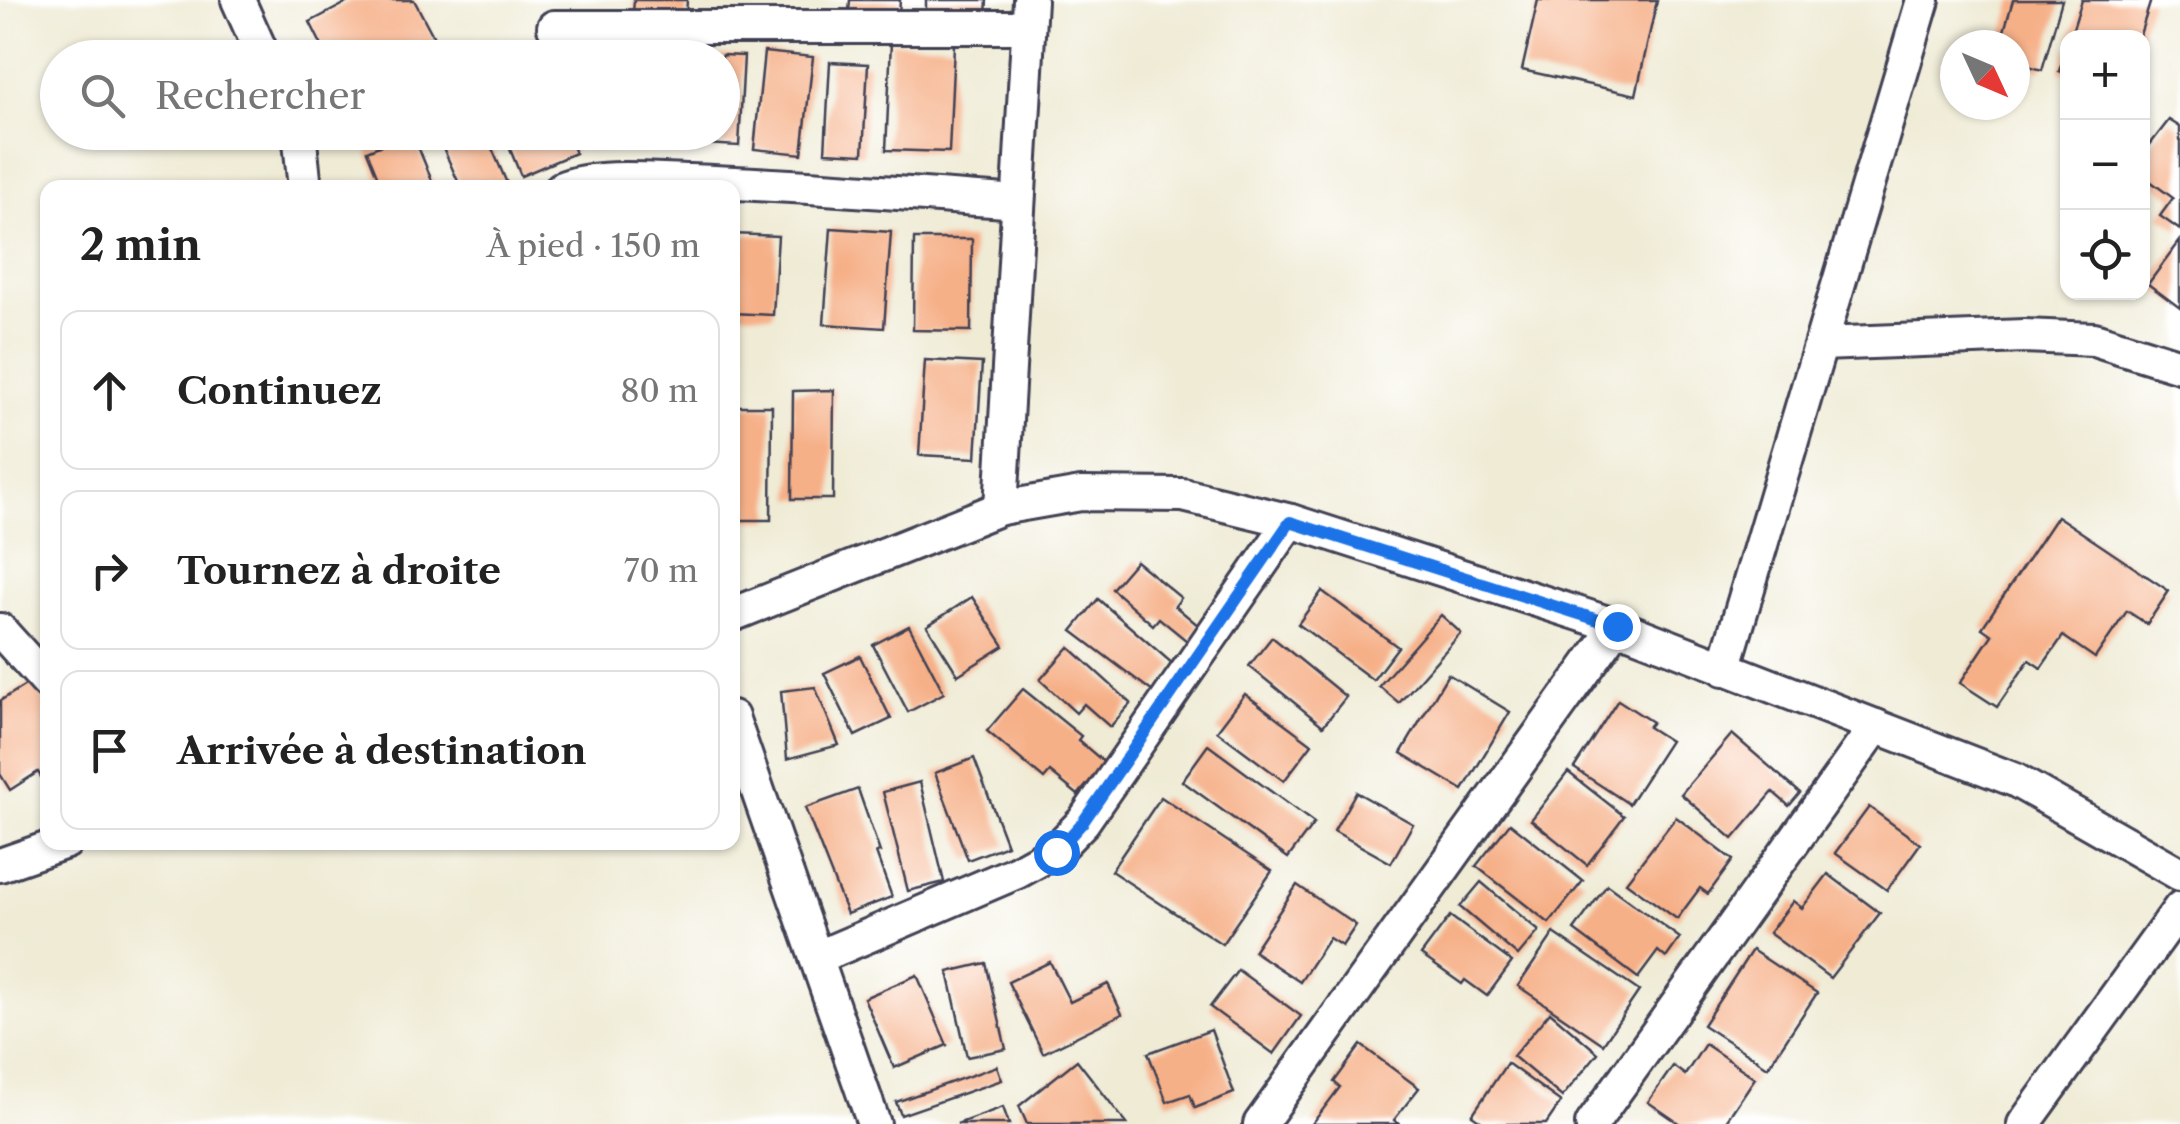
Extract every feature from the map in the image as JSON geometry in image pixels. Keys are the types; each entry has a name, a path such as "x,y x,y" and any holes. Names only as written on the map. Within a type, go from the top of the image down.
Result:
{"street":[{"path":"238,0 256,40"},
{"path":"1724,669 1923,0"},
{"path":"554,27 1029,14 1001,508"},
{"path":"301,150 304,180"},
{"path":"740,183 1018,202"},
{"path":"1821,344 2024,336 2094,339 2180,366"},
{"path":"740,612 1001,508 1081,494 1183,495 1290,522 1617,626 2014,780 2180,874"},
{"path":"816,958 1056,852 1083,822 1290,522"},
{"path":"1260,1124 1617,626"},
{"path":"0,630 40,673"},
{"path":"1592,1124 1876,726"},
{"path":"740,739 874,1124"},
{"path":"0,865 43,850"},
{"path":"2024,1124 2180,908"}],"building":[{"path":"352,0 414,0 435,40 319,40 310,22"},
{"path":"634,0 687,0 686,17 633,13"},
{"path":"850,0 900,0 899,14 849,11"},
{"path":"926,0 987,0 986,15 926,13"},
{"path":"1538,0 1657,0 1636,95 1522,70"},
{"path":"2013,0 2062,0 2042,70 2030,66 2030,30 2004,30"},
{"path":"2082,0 2151,0 2142,30 2073,30"},
{"path":"891,42 954,45 949,152 886,150"},
{"path":"764,52 813,57 802,154 754,149"},
{"path":"740,56 744,56 740,128"},
{"path":"830,62 868,64 863,154 825,152"},
{"path":"2169,120 2180,127 2180,230 2160,216 2173,198 2150,181 2150,145"},
{"path":"419,150 432,180 379,180 367,151"},
{"path":"444,150 493,150 506,180 457,180"},
{"path":"510,150 574,150 575,153 521,176"},
{"path":"831,228 891,232 884,328 824,324"},
{"path":"740,234 778,236 773,315 740,313"},
{"path":"914,239 972,239 971,331 913,330"},
{"path":"2180,241 2180,308 2150,286"},
{"path":"925,360 982,363 976,458 919,455"},
{"path":"834,390 833,499 792,499 793,391"},
{"path":"740,406 772,406 771,520 740,520"},
{"path":"2057,516 2169,591 2147,624 2127,611 2095,658 2063,636 2041,668 2029,660 1997,707 1960,683 1992,635 1982,628"},
{"path":"1136,561 1181,598 1175,606 1199,626 1187,641 1159,618 1153,625 1112,589"},
{"path":"1322,591 1398,647 1373,680 1298,624"},
{"path":"972,597 1004,646 958,675 927,626"},
{"path":"1098,599 1174,665 1153,692 1072,631"},
{"path":"1441,615 1461,633 1399,703 1379,686"},
{"path":"909,626 944,693 908,712 873,645"},
{"path":"1272,637 1346,697 1323,726 1249,666"},
{"path":"1069,647 1131,703 1110,727 1084,704 1076,713 1040,680"},
{"path":"860,656 891,719 855,736 824,673"},
{"path":"1448,674 1510,712 1463,790 1401,753"},
{"path":"32,681 40,693 40,775 38,772 10,790 0,774 0,701"},
{"path":"815,687 839,745 787,759 781,691"},
{"path":"1023,689 1081,736 1078,740 1105,763 1078,795 1050,772 1044,779 987,731"},
{"path":"1245,694 1312,744 1284,781 1217,731"},
{"path":"1618,700 1652,722 1648,727 1670,741 1629,804 1574,768"},
{"path":"1732,734 1800,793 1789,806 1773,792 1733,839 1681,794"},
{"path":"1208,745 1314,823 1288,858 1182,781"},
{"path":"974,758 1007,845 968,860 935,773"},
{"path":"1568,772 1624,816 1587,865 1531,820"},
{"path":"920,782 944,882 908,891 883,792"},
{"path":"858,789 892,897 847,914 805,808"},
{"path":"1356,792 1413,824 1391,863 1334,831"},
{"path":"1161,797 1272,871 1222,944 1111,871"},
{"path":"1869,807 1920,844 1887,890 1835,853"},
{"path":"1676,817 1733,860 1708,894 1700,888 1677,919 1626,882"},
{"path":"1510,823 1583,881 1549,923 1476,866"},
{"path":"1828,874 1880,913 1830,978 1769,933 1793,901 1802,908"},
{"path":"1481,882 1539,931 1518,956 1460,907"},
{"path":"1297,885 1356,925 1342,946 1329,938 1300,982 1253,951"},
{"path":"1607,885 1680,938 1666,958 1658,951 1638,978 1574,930"},
{"path":"1450,916 1512,962 1487,996 1421,955"},
{"path":"1554,933 1639,991 1603,1044 1518,986"},
{"path":"1752,950 1817,993 1768,1067 1703,1025"},
{"path":"1050,962 1070,1002 1108,984 1122,1014 1043,1053 1008,982"},
{"path":"986,963 1006,1049 967,1057 948,972"},
{"path":"1238,970 1301,1016 1274,1054 1210,1007"},
{"path":"917,975 947,1045 894,1068 864,998"},
{"path":"1550,1012 1598,1053 1562,1097 1513,1056"},
{"path":"1211,1030 1234,1093 1195,1108 1190,1094 1167,1102 1148,1053"},
{"path":"1705,1044 1755,1078 1724,1124 1680,1124 1648,1102 1673,1066 1685,1075"},
{"path":"1361,1045 1419,1088 1394,1120 1399,1124 1312,1124 1340,1087 1334,1082"},
{"path":"1077,1060 1127,1124 1027,1124 1019,1106"},
{"path":"1507,1063 1561,1102 1546,1124 1485,1124 1472,1115"},
{"path":"997,1066 1002,1080 901,1115 896,1102"},
{"path":"1003,1107 1009,1124 957,1124"}],"route":[{"path":"1056,852 1083,822 1290,522 1617,626"}]}
